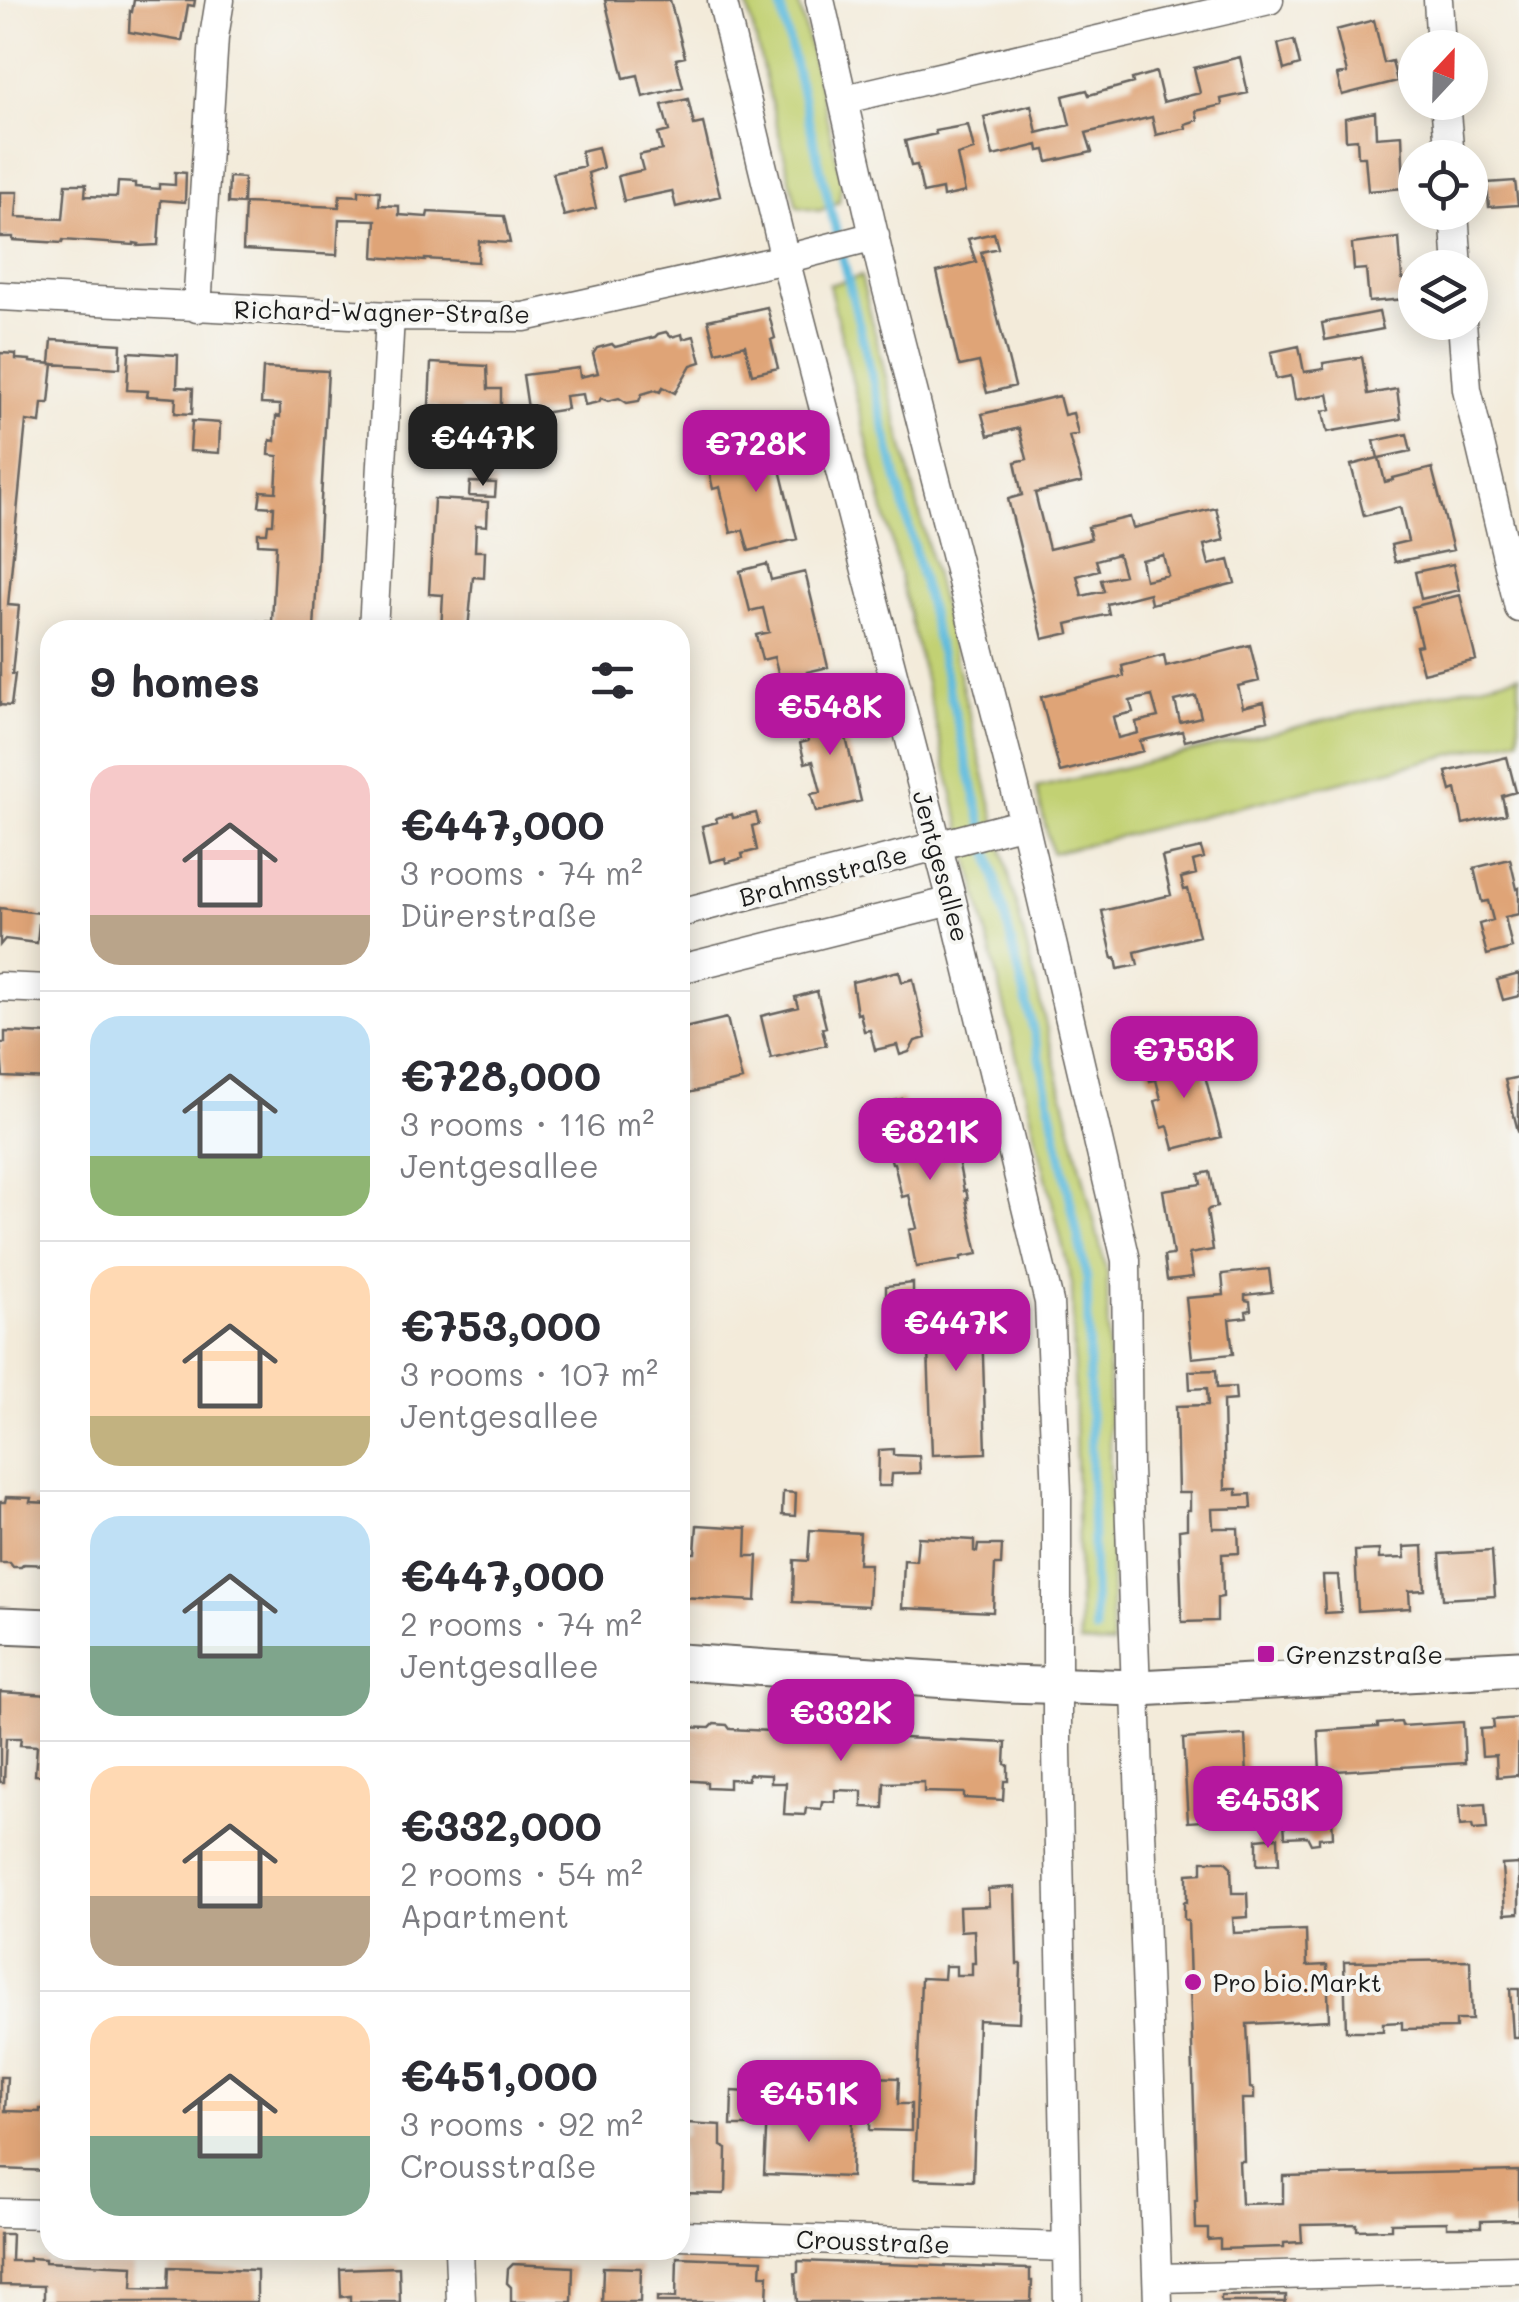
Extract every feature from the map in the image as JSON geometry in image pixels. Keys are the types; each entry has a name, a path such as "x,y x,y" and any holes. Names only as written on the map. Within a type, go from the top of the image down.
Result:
{"street":[{"path":"197,308 214,37 220,0"},
{"name":"Jentgesallee","path":"722,0 785,259 952,901 1049,1302 1056,1493 1057,1686"},
{"path":"820,0 875,236 1024,824 1126,1260 1128,1469 1158,2290 1519,2269"},
{"path":"845,99 1269,0"},
{"path":"1438,0 1440,30"},
{"name":"Richard-Wagner-Straße","path":"0,296 390,316 524,317 875,236"},
{"path":"374,620 390,316"},
{"path":"1463,340 1467,389 1519,608"},
{"name":"Brahmsstraße","path":"690,910 1024,824"},
{"path":"690,966 952,901"},
{"path":"0,987 40,989"},
{"path":"0,1625 40,1627"},
{"path":"690,1663 1138,1688 1519,1668"},
{"path":"1057,1686 1068,2302"},
{"path":"0,2212 40,2214"},
{"name":"Crousstraße","path":"690,2235 1066,2248"},
{"path":"459,2260 461,2302"}],"green space":[{"path":"746,0 798,0 842,180 839,202 819,211 797,207"},
{"path":"861,276 1107,1273 1112,1645 1080,1643 1072,1284 829,285"},
{"path":"1519,675 1519,738 1052,853 1036,788"}],"building":[{"path":"134,0 195,0 194,6 188,5 182,41 129,32"},
{"path":"605,0 670,0 685,57 676,59 683,87 643,97 638,75 624,78"},
{"path":"1374,20 1384,63 1392,61 1397,81 1342,95 1337,75 1347,73 1336,30"},
{"path":"1294,40 1300,65 1284,70 1278,44"},
{"path":"1240,57 1248,93 1221,99 1222,105 1196,111 1198,120 1185,124 1186,128 1156,135 1152,117 1086,133 1092,152 1048,162 1045,150 1039,151 1038,145 993,156 984,117 1031,105 1037,133 1070,125 1063,96 1087,90 1089,95 1156,72 1163,102 1200,93 1194,68"},
{"path":"688,99 694,125 703,123 720,196 676,207 672,191 624,201 618,176 643,170 639,155 662,150 658,134 669,131 662,105"},
{"path":"1375,112 1376,137 1402,135 1402,140 1398,140 1398,188 1368,191 1365,157 1358,157 1357,139 1346,140 1345,118"},
{"path":"968,125 974,150 957,155 965,192 943,197 942,189 923,193 917,165 911,166 905,141"},
{"path":"598,147 603,168 588,173 596,208 564,216 553,173 584,166 581,151"},
{"path":"175,172 186,173 185,202 161,200 158,245 0,237 0,192 18,192 16,217 63,219 66,184 86,184 85,196 117,197 118,182 159,189 159,184 175,185"},
{"path":"229,177 244,178 243,204 228,203"},
{"path":"1515,181 1518,205 1489,207 1488,183"},
{"path":"359,190 380,191 379,205 399,206 399,215 427,217 428,212 504,216 510,243 479,241 478,262 374,257 376,220 339,219 337,255 243,250 245,203 339,207 340,195 359,196"},
{"path":"994,233 998,248 981,252 1015,386 987,393 979,362 960,366 958,363 937,272 976,262 968,239"},
{"path":"1399,238 1398,300 1369,302 1366,269 1354,270 1352,244"},
{"path":"767,307 778,368 752,374 745,345 716,352 708,320"},
{"path":"1379,312 1383,329 1325,340 1322,323"},
{"path":"666,332 671,337 682,334 683,339 694,336 701,362 691,365 675,393 663,387 660,392 642,394 639,401 601,398 585,405 583,394 565,396 567,409 529,415 523,375 579,368 580,377 598,373 593,354 597,348 612,344 615,347"},
{"path":"52,340 121,344 120,368 50,364"},
{"path":"1299,346 1304,372 1324,369 1323,363 1362,357 1368,394 1397,389 1401,419 1327,432 1323,411 1331,409 1328,394 1295,400 1291,376 1276,379 1271,352"},
{"path":"129,352 178,355 177,387 193,388 192,414 175,413 176,398 127,390"},
{"path":"0,353 53,364 49,403 42,403 40,423 26,421 8,605 19,606 11,706 0,705"},
{"path":"431,363 487,366 488,389 501,389 501,417 487,417 487,411 461,409 461,428 437,426 438,406 429,406"},
{"path":"263,368 328,371 315,620 272,620 276,545 258,544 258,533 267,533 268,524 273,524 274,507 259,506 261,491 276,492 278,456 269,455 280,405 261,404"},
{"path":"1059,396 1064,415 1073,413 1078,434 1069,436 1082,482 1035,493 1049,549 1091,539 1088,527 1130,517 1133,528 1216,508 1224,540 1204,545 1209,565 1229,560 1235,583 1151,604 1149,593 1107,604 1109,614 1067,624 1069,633 1043,639 1008,499 1022,495 1015,462 1027,459 1019,428 988,436 982,414","holes":["1118,554 1124,575 1101,580 1104,591 1082,596 1077,576 1099,570 1096,560","1163,555 1168,575 1145,580 1141,560"]},
{"path":"192,421 220,423 219,453 190,451"},
{"path":"774,433 797,539 749,551 743,530 731,533 720,487 713,489 709,471 748,458 744,441"},
{"path":"1407,434 1411,451 1379,458 1385,482 1432,468 1453,550 1395,562 1391,545 1408,541 1400,507 1364,516 1351,465 1378,458 1374,441"},
{"path":"470,482 496,483 495,497 469,496"},
{"path":"434,499 488,502 487,526 476,525 475,551 485,551 484,578 473,577 469,620 442,620 443,595 429,594"},
{"path":"767,564 771,580 805,572 828,667 807,672 814,702 788,709 774,657 762,660 756,635 769,632 763,608 750,611 740,571"},
{"path":"1453,564 1459,590 1421,599 1415,572"},
{"path":"1460,595 1476,660 1423,673 1412,607"},
{"path":"1250,645 1259,681 1238,686 1243,707 1264,702 1268,720 1185,741 1182,731 1140,741 1143,751 1060,772 1041,697 1124,676 1122,666 1164,655 1166,666","holes":["1152,696 1158,717 1136,722 1138,733 1118,738 1113,717 1133,712 1130,701","1196,696 1201,717 1180,722 1175,701"]},
{"path":"838,704 861,801 816,812 811,794 821,792 813,761 805,763 800,743 808,741 801,712"},
{"path":"1507,757 1516,792 1502,796 1506,814 1463,824 1456,789 1451,791 1446,772"},
{"path":"756,813 759,824 752,826 757,850 726,863 725,858 710,862 702,826 732,814 733,818"},
{"path":"1201,848 1204,858 1193,861 1196,874 1181,878 1184,890 1188,889 1199,936 1135,952 1138,965 1118,969 1102,911 1171,895 1162,857"},
{"path":"1510,859 1519,888 1519,914 1505,917 1512,948 1487,955 1479,924 1493,920 1488,901 1482,902 1474,868"},
{"path":"0,908 40,913 37,943 5,939 0,945"},
{"path":"899,971 902,982 913,979 926,1038 915,1041 909,1052 900,1055 897,1045 875,1050 870,1030 864,1031 860,1013 857,1014 852,982"},
{"path":"1519,974 1519,996 1503,1000 1497,980"},
{"path":"817,991 826,1045 771,1058 761,1016 798,1007 795,997"},
{"path":"727,1018 742,1080 690,1093 690,1027"},
{"path":"1151,1022 1159,1055 1130,1062 1121,1029"},
{"path":"5,1032 40,1034 40,1079 3,1077 0,1043 5,1043"},
{"path":"1192,1053 1196,1073 1204,1072 1221,1137 1174,1149 1168,1126 1162,1128 1155,1101 1161,1099 1156,1080 1150,1081 1146,1064"},
{"path":"1519,1077 1519,1130 1518,1131 1505,1080"},
{"path":"902,1099 906,1116 925,1107 930,1111 945,1107 978,1254 916,1267 909,1230 917,1228 909,1195 902,1197 887,1145 897,1143 892,1120 878,1123 873,1106"},
{"path":"1210,1172 1217,1207 1207,1211 1213,1250 1189,1254 1193,1277 1167,1280 1164,1256 1173,1255 1163,1190 1201,1184 1199,1174"},
{"path":"1269,1269 1272,1292 1245,1295 1251,1310 1246,1311 1247,1317 1229,1319 1233,1354 1192,1358 1186,1298 1224,1295 1222,1274"},
{"path":"913,1283 913,1301 886,1302 886,1286"},
{"path":"981,1294 986,1453 932,1455 926,1297"},
{"path":"1216,1370 1217,1388 1235,1387 1236,1400 1223,1401 1225,1489 1237,1489 1237,1495 1251,1494 1252,1508 1212,1509 1213,1528 1238,1528 1239,1553 1222,1554 1223,1597 1217,1598 1217,1621 1182,1622 1179,1530 1187,1529 1190,1493 1178,1493 1176,1406 1208,1405 1207,1388 1190,1389 1189,1371"},
{"path":"893,1449 893,1455 919,1456 920,1473 892,1474 891,1486 878,1486 879,1450"},
{"path":"783,1492 796,1493 795,1516 782,1515"},
{"path":"6,1497 31,1498 30,1502 40,1502 40,1565 13,1567 0,1563 0,1502 5,1502"},
{"path":"697,1525 747,1528 746,1556 758,1556 756,1601 690,1597 690,1553 695,1553"},
{"path":"810,1530 860,1533 858,1564 870,1564 868,1606 793,1602 794,1560 808,1561"},
{"path":"918,1537 974,1540 977,1552 978,1545 1002,1545 1001,1565 995,1565 993,1612 902,1608 904,1560 916,1561"},
{"path":"1423,1546 1425,1590 1409,1591 1410,1608 1358,1611 1355,1551 1379,1550 1379,1559 1405,1558 1404,1547"},
{"path":"1492,1551 1495,1596 1443,1599 1440,1554"},
{"path":"1323,1575 1338,1575 1341,1612 1325,1613"},
{"path":"0,1692 40,1694 40,1775 35,1775 37,1746 20,1745 21,1738 6,1738 4,1782 0,1782"},
{"path":"1519,1718 1518,1775 1497,1777 1496,1755 1482,1756 1480,1729 1494,1728 1493,1720"},
{"path":"1401,1722 1402,1726 1463,1722 1465,1763 1320,1772 1318,1731"},
{"path":"714,1724 730,1729 791,1732 795,1727 803,1727 807,1733 869,1736 880,1732 883,1737 1006,1743 1008,1781 1004,1781 1003,1800 964,1798 964,1793 924,1792 924,1782 884,1783 883,1808 862,1807 862,1791 835,1790 835,1802 822,1801 821,1809 806,1808 805,1815 784,1814 786,1783 771,1783 771,1775 748,1774 748,1780 729,1779 729,1788 707,1787 707,1782 690,1781 690,1727 710,1728"},
{"path":"1245,1735 1249,1818 1188,1822 1183,1739"},
{"path":"1304,1791 1306,1817 1332,1816 1333,1837 1319,1838 1319,1843 1311,1844 1307,1836 1285,1837 1282,1792"},
{"path":"1485,1804 1487,1829 1460,1826 1459,1806"},
{"path":"1278,1837 1279,1864 1257,1865 1257,1839"},
{"path":"1202,1861 1225,1861 1231,1867 1232,1893 1247,1893 1248,1917 1233,1918 1234,1933 1306,1930 1307,1966 1327,1965 1329,2020 1247,2024 1254,2099 1242,2099 1241,2204 1283,2203 1283,2176 1519,2171 1519,2220 1481,2221 1481,2227 1447,2227 1447,2222 1391,2223 1391,2229 1357,2230 1357,2224 1301,2225 1302,2242 1284,2243 1284,2247 1220,2249 1220,2239 1208,2240 1208,2229 1196,2229 1188,1921 1184,1919 1184,1902 1187,1874 1202,1873"},
{"path":"1519,1864 1519,1913 1505,1914 1502,1865"},
{"path":"1015,1887 1017,1964 1021,1964 1019,2022 978,2020 973,2181 914,2179 921,1978 944,1979 945,1966 956,1966 956,1975 972,1975 974,1930 960,1931 959,1907 989,1906 988,1889"},
{"path":"1470,1960 1472,2020 1456,2020 1456,2028 1402,2029 1402,2022 1383,2023 1383,2031 1346,2031 1344,1962"},
{"path":"1510,1989 1519,1989 1519,2037 1513,2037"},
{"path":"0,2077 7,2077 5,2111 40,2112 40,2171 0,2169"},
{"path":"871,2077 899,2078 898,2104 911,2104 911,2131 870,2130"},
{"path":"732,2091 748,2092 747,2126 731,2126"},
{"path":"767,2112 804,2114 804,2120 814,2121 815,2115 853,2116 851,2177 764,2174"},
{"path":"690,2123 721,2125 721,2146 727,2149 723,2194 690,2193"},
{"path":"0,2234 12,2234 11,2261 29,2258 133,2266 132,2288 168,2289 169,2267 257,2270 257,2302 44,2302 44,2286 0,2285"},
{"path":"677,2260 762,2260 761,2275 768,2275 767,2302 657,2302 657,2297 676,2298"},
{"path":"798,2261 1030,2269 1031,2302 797,2302"},
{"path":"513,2264 573,2267 572,2302 511,2302 511,2287 507,2283 508,2269"},
{"path":"399,2267 400,2302 350,2302 350,2296 341,2297 340,2269"},
{"path":"603,2267 641,2268 640,2302 602,2302"},
{"path":"1286,2295 1286,2302 1221,2302 1221,2296"}],"waterway":[{"path":"779,0 1041,1062 1087,1279 1095,1631"}],"place":[{"name":"Grenzstraße","path":"1266,1654"},
{"name":"Pro bio.Markt","path":"1193,1982"}]}
